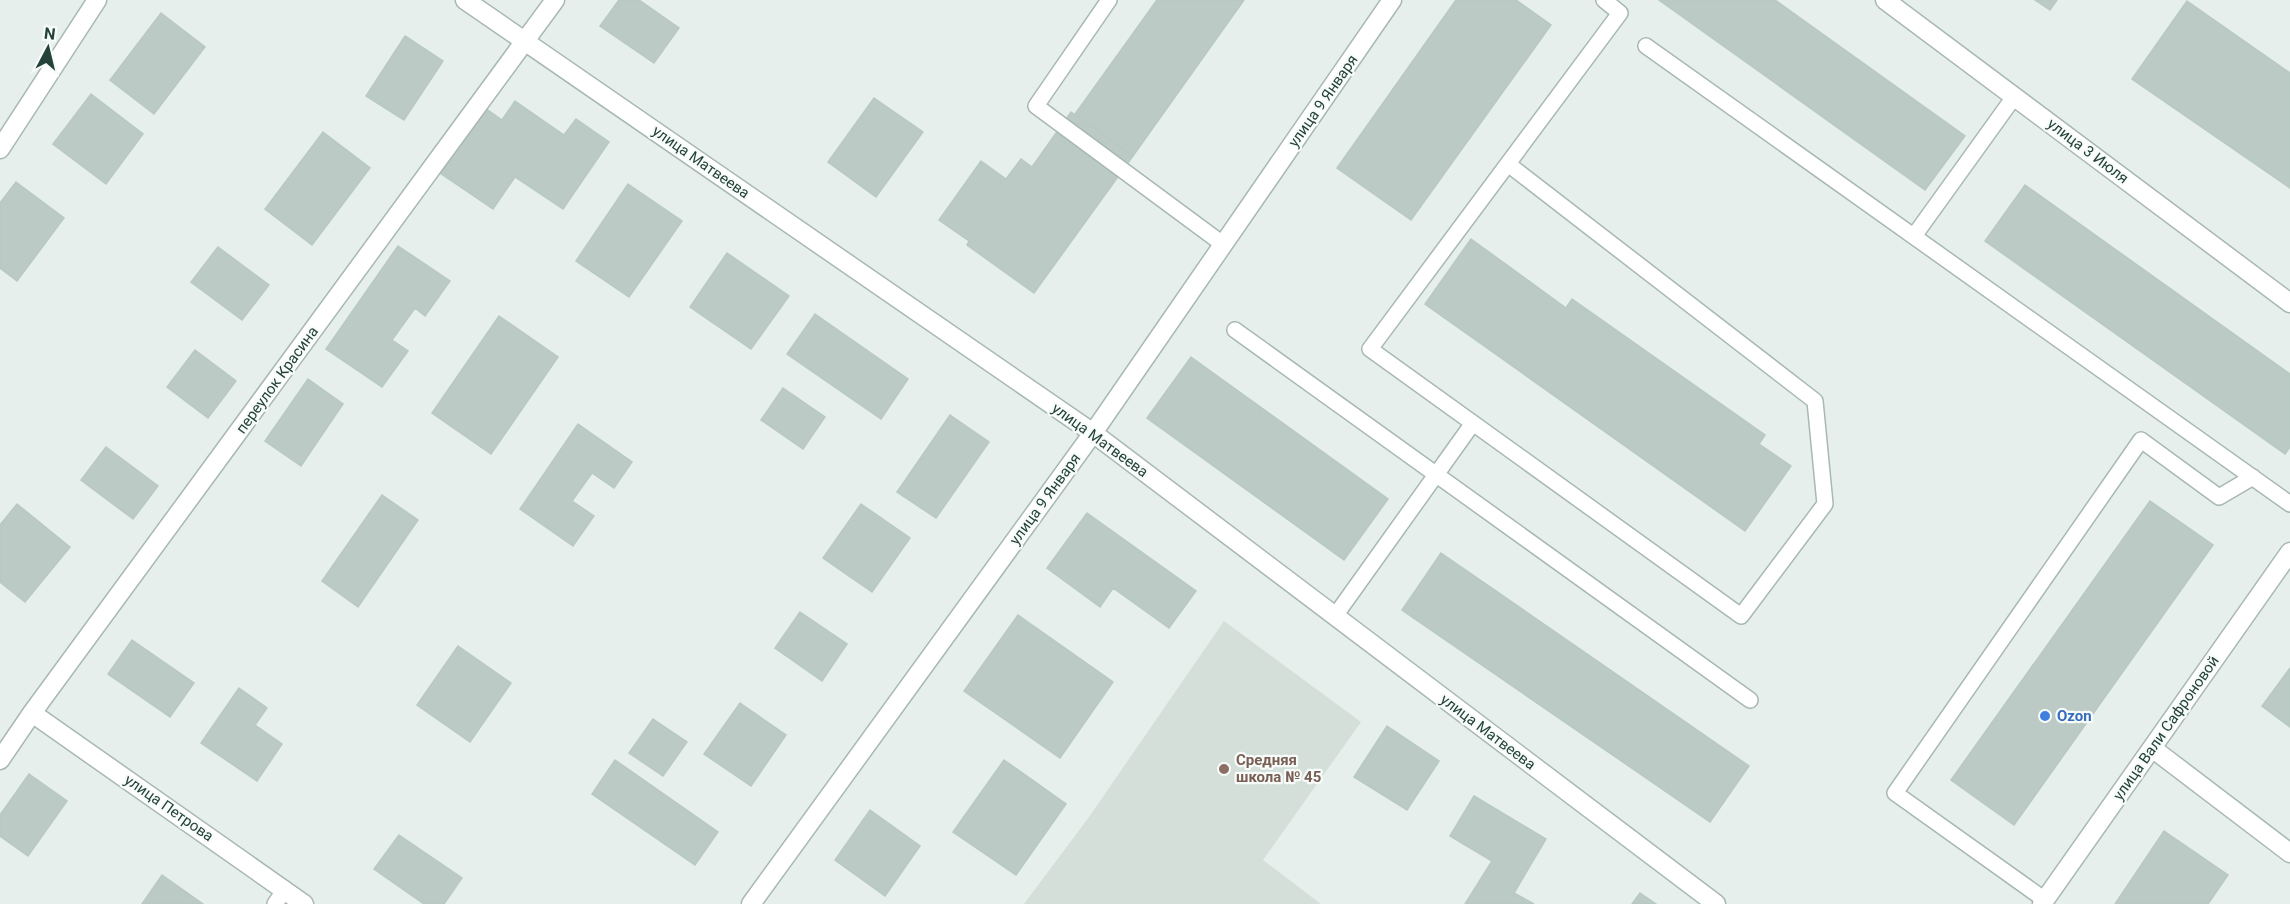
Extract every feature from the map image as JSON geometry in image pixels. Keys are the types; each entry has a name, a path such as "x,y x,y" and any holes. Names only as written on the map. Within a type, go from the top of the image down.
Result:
{"street":[{"path":"0,149 97,0"},
{"name":"улица Матвеева","path":"465,0 1093,433 1716,904"},
{"name":"переулок Красина","path":"0,760 32,713 555,0"},
{"name":"улица 9 Января","path":"751,904 1093,433 1392,0"},
{"name":"улица 3 Июля","path":"1885,0 2290,303"},
{"name":"улица Вали Сафроновой","path":"2044,902 2290,552"},
{"name":"улица Петрова","path":"32,713 280,896 304,904"},
{"path":"2152,748 2290,853"}],"lane":[{"path":"1109,0 1035,106 1224,244"},
{"path":"1508,164 1815,401 1825,504 1741,616 1370,349 1620,13 1604,0"},
{"path":"1646,46 2290,504"},
{"path":"1914,236 2014,97"},
{"path":"1235,330 1750,699"},
{"path":"1335,616 1473,423"},
{"path":"2044,902 1895,793 2140,440 2219,497 2253,477"}],"shaded area":[{"name":"Средняя школа № 45","path":"1224,621 1361,722 1263,860 1321,904 1024,904 1089,817"}],"building":[{"path":"619,0 639,0 679,28 654,63 600,26"},
{"path":"1157,0 1244,0 1133,156 1075,114"},
{"path":"1456,0 1516,0 1551,25 1411,220 1337,168"},
{"path":"1659,0 1775,0 1965,136 1925,190"},
{"path":"2035,0 2057,0 2050,10"},
{"path":"2187,1 2290,73 2290,188 2132,79"},
{"path":"161,13 205,47 154,114 110,80"},
{"path":"405,36 443,61 404,120 366,96"},
{"path":"91,94 143,134 106,184 53,144"},
{"path":"874,98 923,132 876,197 828,162"},
{"path":"515,101 564,135 576,119 609,142 563,209 515,177 493,209 440,173 485,108 502,120"},
{"path":"1071,112 1133,156 1034,293 967,245 969,241 939,220 981,161 1006,179 1021,159 1032,167"},
{"path":"323,132 370,168 312,245 265,209"},
{"path":"16,182 64,218 17,281 0,268 0,203"},
{"path":"628,184 682,221 629,297 576,261"},
{"path":"2025,185 2290,374 2290,447 2285,454 1985,241"},
{"path":"1471,239 1566,308 1572,299 1765,435 1759,444 1791,466 1745,531 1425,304"},
{"path":"398,246 450,281 425,316 415,308 392,340 408,351 382,387 326,349"},
{"path":"218,247 269,285 242,320 191,282"},
{"path":"727,253 789,296 751,349 690,307"},
{"path":"815,314 908,379 881,419 787,354"},
{"path":"499,316 558,357 491,454 432,413"},
{"path":"195,350 236,381 208,418 167,387"},
{"path":"1191,357 1388,499 1344,560 1147,418"},
{"path":"308,379 343,404 301,466 265,441"},
{"path":"783,388 825,417 803,449 761,420"},
{"path":"950,415 989,442 936,518 897,492"},
{"path":"578,424 632,462 614,488 592,473 572,501 594,516 573,546 520,509"},
{"path":"106,447 158,486 133,519 81,480"},
{"path":"382,495 418,520 358,607 322,581"},
{"path":"2150,501 2213,545 2014,825 1951,780"},
{"path":"17,504 70,547 25,602 0,582 0,525"},
{"path":"861,504 910,538 872,592 823,558"},
{"path":"1087,513 1196,591 1169,628 1113,588 1100,607 1047,568"},
{"path":"1441,553 1749,766 1710,822 1402,610"},
{"path":"800,612 847,644 822,681 775,648"},
{"path":"1018,615 1113,682 1060,758 964,691"},
{"path":"132,640 194,683 170,717 108,674"},
{"path":"458,646 511,683 470,742 417,705"},
{"path":"2290,668 2290,727 2262,706"},
{"path":"239,688 267,708 255,725 282,744 257,781 201,743"},
{"path":"740,703 786,735 751,786 704,754"},
{"path":"653,719 687,742 663,776 629,753"},
{"path":"1387,726 1439,761 1407,810 1354,777"},
{"path":"615,760 718,832 695,865 592,794"},
{"path":"1004,760 1066,804 1016,875 953,832"},
{"path":"29,774 67,801 28,856 0,836 0,815"},
{"path":"1474,796 1546,839 1514,893 1534,904 1465,904 1492,861 1450,836"},
{"path":"870,810 920,846 885,896 835,860"},
{"path":"2164,831 2228,875 2208,904 2115,904"},
{"path":"399,835 462,878 444,904 424,904 374,869"},
{"path":"162,875 203,904 142,904"},
{"path":"1640,893 1656,904 1632,904"}],"place":[{"name":"Ozon","path":"2045,716"},
{"name":"Средняя школа № 45","path":"1224,769"}]}
